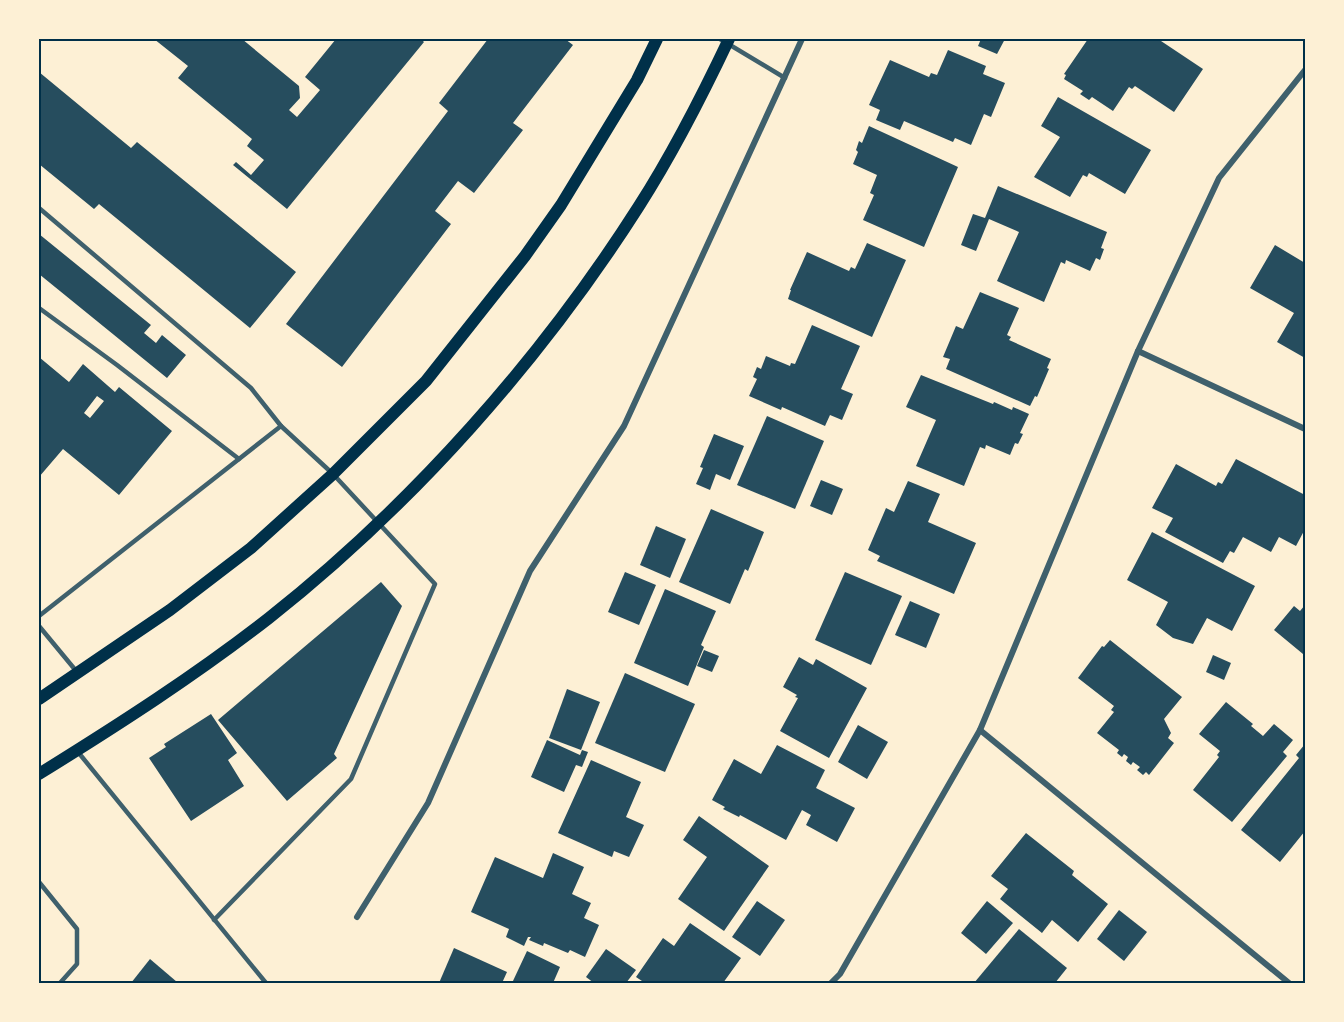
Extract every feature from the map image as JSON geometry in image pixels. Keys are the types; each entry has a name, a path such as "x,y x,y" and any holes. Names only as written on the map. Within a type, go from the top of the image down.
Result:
{"main road":[{"path":"39,699 170,610 251,548 333,474 426,381 525,256 572,188 637,80 657,39"},
{"path":"39,774 173,689 270,617 377,523 448,452 519,371 598,268 673,150 702,96 725,40"}],"street":[{"path":"357,917 428,803 530,571 624,426 802,39"},
{"path":"831,983 840,974 980,730 1138,351 1219,178 1305,70"},
{"path":"1138,351 1305,429"},
{"path":"980,730 1289,983"}],"lane":[{"path":"725,40 785,78"},
{"path":"39,208 251,388 281,426 333,474 435,584 351,779 214,920"},
{"path":"39,308 239,459"},
{"path":"39,615 281,426"},
{"path":"39,626 79,674"},
{"path":"77,751 266,983"},
{"path":"39,882 77,929 77,963 60,983"}],"building":[{"path":"154,39 242,39 299,86 300,98 289,110 297,117 320,90 305,77 336,39 421,39 424,42 287,209 233,165 236,162 251,175 264,160 247,146 252,139 178,78 188,66"},
{"path":"488,39 565,39 573,45 513,123 523,130 474,193 458,181 435,211 451,224 342,367 286,324 448,111 439,103"},
{"path":"981,39 1005,39 997,54 978,46"},
{"path":"1088,39 1158,39 1203,69 1174,112 1135,86 1132,89 1129,87 1113,111 1092,97 1089,100 1080,94 1083,91 1064,79 1066,75 1064,74"},
{"path":"948,50 986,66 983,74 1005,83 991,117 984,114 971,145 955,138 953,142 904,121 900,130 876,120 880,110 869,105 890,60 929,77 931,73 937,75"},
{"path":"39,72 131,148 137,142 296,272 250,328 99,204 94,209 39,164"},
{"path":"1058,97 1151,150 1125,194 1089,173 1087,177 1083,175 1070,197 1034,177 1060,137 1041,126"},
{"path":"869,126 958,167 924,247 863,220 874,195 870,193 877,175 853,164 858,152 856,150 859,141 862,143"},
{"path":"998,186 1107,232 1101,248 1104,249 1100,260 1096,258 1090,271 1066,260 1065,264 1061,262 1044,302 997,281 1019,232 989,219 976,251 961,245 973,214 985,218"},
{"path":"39,234 151,325 144,333 156,343 162,335 186,355 167,378 39,274"},
{"path":"867,243 906,260 872,337 788,299 807,252 849,271 851,267 855,269"},
{"path":"1275,245 1305,263 1305,358 1277,342 1294,313 1250,288"},
{"path":"980,292 1019,308 1007,335 1011,337 1009,340 1051,359 1037,397 1035,396 1030,406 946,369 950,359 943,357 956,326 963,329"},
{"path":"812,325 860,346 841,389 853,394 842,420 830,415 825,426 782,407 781,410 749,396 757,379 753,377 757,367 761,369 766,356 790,366 791,363 795,364"},
{"path":"39,357 69,382 83,364 115,392 119,387 172,431 119,495 63,449 39,477","holes":["97,396 104,401 90,418 84,413"]},
{"path":"921,375 993,404 994,402 1012,410 1013,407 1029,414 1020,433 1023,434 1018,444 1015,443 1010,455 986,445 985,449 980,447 964,486 916,466 936,420 906,407"},
{"path":"767,416 824,441 795,509 737,485"},
{"path":"714,434 744,446 730,480 716,474 710,490 696,484 703,468 700,467"},
{"path":"1236,459 1305,495 1305,529 1296,546 1279,537 1271,552 1243,537 1234,553 1230,551 1223,563 1165,532 1173,518 1152,508 1176,464 1216,486 1218,482 1222,484"},
{"path":"821,480 843,489 832,515 810,506"},
{"path":"908,481 940,494 928,522 976,543 954,594 877,561 880,556 868,550 886,508 894,512"},
{"path":"711,509 764,532 748,571 745,569 730,604 679,582"},
{"path":"656,526 686,539 670,578 640,565"},
{"path":"1152,532 1255,586 1232,631 1207,618 1193,644 1173,638 1156,625 1168,602 1127,580"},
{"path":"625,572 656,585 639,625 608,612"},
{"path":"845,572 902,596 871,665 815,640"},
{"path":"381,582 402,606 334,754 337,758 287,801 218,720"},
{"path":"665,589 716,611 701,645 704,647 688,686 634,663"},
{"path":"910,601 940,614 926,648 895,635"},
{"path":"1305,605 1305,651 1303,654 1274,630 1294,606 1300,611"},
{"path":"1110,640 1182,697 1164,719 1171,733 1168,738 1174,743 1149,775 1146,772 1143,775 1137,770 1140,767 1133,762 1131,765 1126,761 1128,757 1124,754 1122,757 1117,753 1119,750 1097,733 1114,712 1111,710 1114,706 1078,678 1102,646 1104,647"},
{"path":"704,650 719,656 712,672 697,666"},
{"path":"1213,655 1231,663 1224,680 1206,672"},
{"path":"799,657 813,665 816,659 867,688 829,758 780,731 798,698 795,697 797,695 783,687"},
{"path":"625,673 695,704 665,772 595,743"},
{"path":"567,689 600,702 581,750 549,738"},
{"path":"1226,702 1253,724 1251,726 1263,736 1274,724 1293,740 1283,752 1287,756 1232,822 1193,790 1219,757 1217,755 1220,751 1199,734"},
{"path":"211,714 237,753 228,760 244,786 191,821 149,758 166,747 164,744"},
{"path":"858,725 888,742 867,779 838,762"},
{"path":"547,740 580,755 582,750 588,752 582,767 576,765 564,792 531,777"},
{"path":"1305,744 1305,831 1280,862 1241,830 1299,758 1296,755"},
{"path":"777,745 825,770 816,788 855,808 837,842 806,825 811,815 802,810 786,840 740,815 739,817 723,809 725,807 712,800 734,759 761,774"},
{"path":"591,760 641,782 626,817 644,825 629,857 614,851 612,857 558,833"},
{"path":"699,816 769,866 724,931 678,899 707,857 683,840"},
{"path":"1026,833 1074,871 1072,875 1108,904 1078,942 1052,920 1042,933 1000,899 1008,889 991,876"},
{"path":"553,853 584,867 572,894 591,903 584,918 599,925 585,957 544,943 543,946 529,940 531,937 528,937 524,946 506,937 509,929 471,912 495,857 543,878"},
{"path":"757,901 785,920 760,956 732,937"},
{"path":"987,901 1013,923 986,954 961,933"},
{"path":"1119,910 1147,932 1124,961 1097,939"},
{"path":"690,923 741,958 723,983 645,983 636,977 663,938 674,946"},
{"path":"1019,929 1067,968 1055,983 974,983"},
{"path":"454,948 507,972 502,983 439,983"},
{"path":"606,949 636,970 626,983 594,983 586,977"},
{"path":"527,951 560,967 553,983 512,983"},
{"path":"150,959 177,982 131,983"}]}
